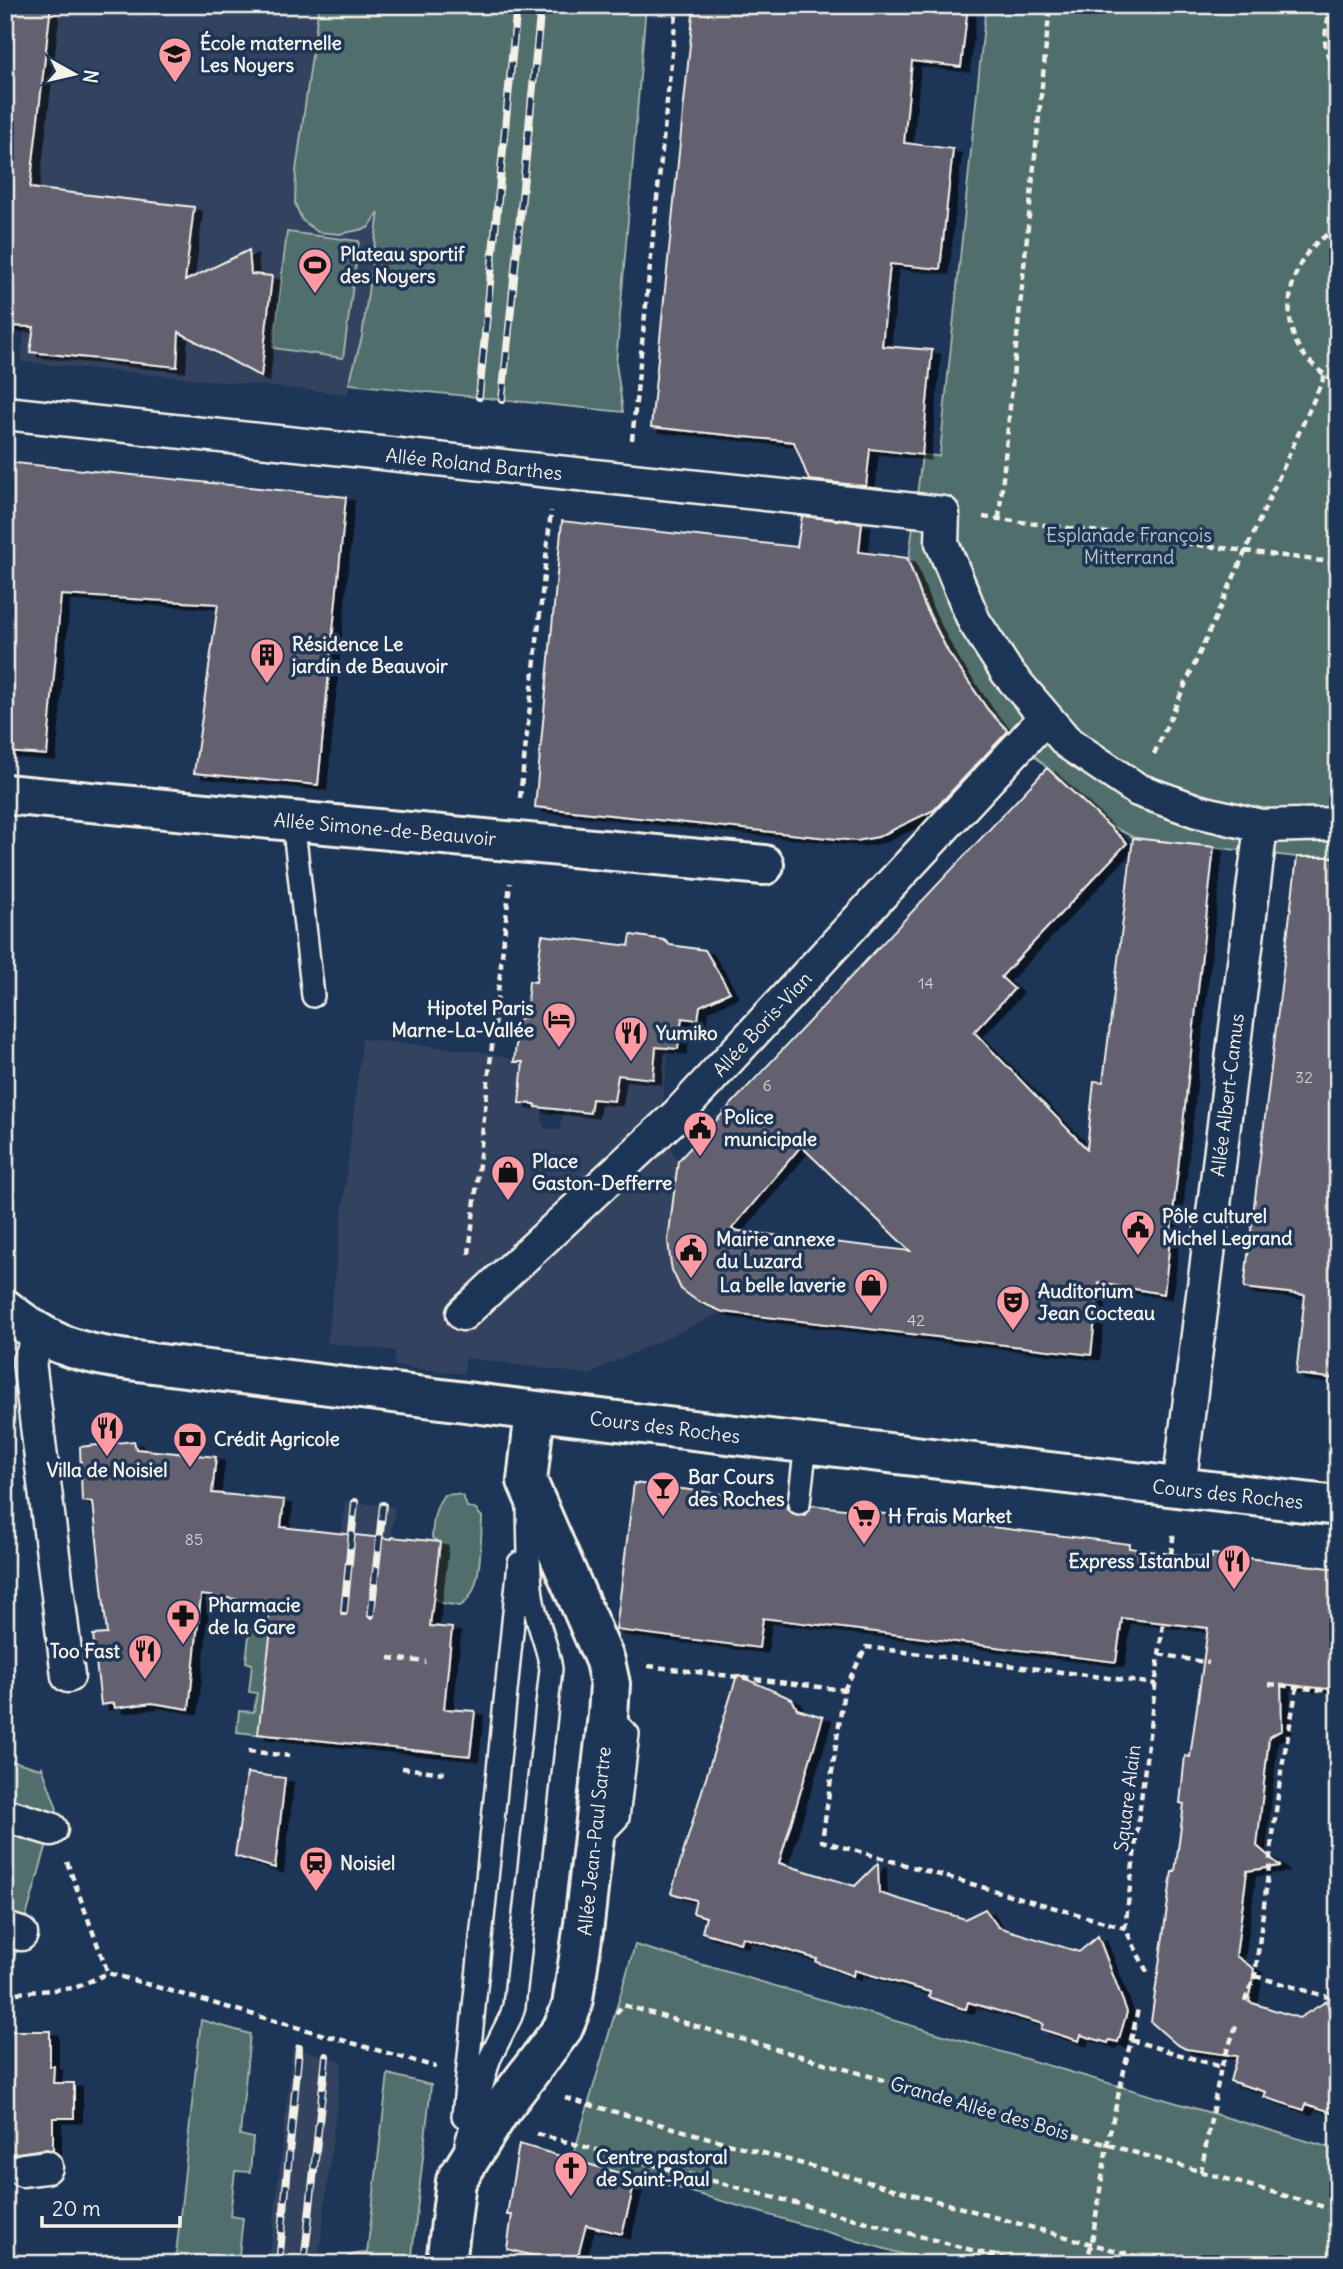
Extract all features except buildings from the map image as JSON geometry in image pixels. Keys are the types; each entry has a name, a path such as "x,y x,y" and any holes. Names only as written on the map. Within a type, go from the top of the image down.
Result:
{"street":[{"name":"Allée Roland Barthes","path":"5,413 943,513"},
{"path":"943,513 942,543 974,621 1007,672 1068,743 1138,790 1197,811 1261,826 1338,824"},
{"name":"Allée Boris-Vian","path":"463,1314 678,1114 1045,718"},
{"name":"Allée Simone-de-Beauvoir","path":"5,794 764,864"},
{"name":"Allée Albert-Camus","path":"1179,1488 1261,826"},
{"name":"Cours des Roches","path":"5,1309 66,1348 121,1359 806,1444 1338,1506"},
{"path":"42,1335 29,1361 68,1675"},
{"name":"Allée Jean-Paul Sartre","path":"446,2264 456,2182 476,2147 534,2091 572,2006 580,1961 608,1715 610,1685 605,1661 527,1481 535,1410"},
{"path":"5,1815 57,1840"}],"lane":[{"path":"293,821 313,996"},
{"path":"799,1503 806,1444"},
{"path":"456,2182 489,2060 514,2006 551,1669 531,1594 527,1481"},
{"name":"Allée Jean-Paul Sartre","path":"456,2182 527,1481"}],"path":[{"path":"628,479 677,5"},
{"path":"999,519 1049,5"},
{"path":"1331,5 1324,43 1329,62 1338,70"},
{"path":"1338,230 1329,233 1305,255 1291,286 1288,317 1298,348 1338,384"},
{"path":"1138,790 1325,375"},
{"path":"463,1314 555,472"},
{"path":"943,513 1338,564"},
{"name":"Square Alain","path":"1125,1928 1163,1623"},
{"path":"1147,1972 1125,1928 822,1841 844,1690 866,1647 1156,1684"},
{"path":"1159,1654 1209,1663"},
{"path":"389,1657 426,1662"},
{"path":"605,1661 844,1690"},
{"path":"1269,1684 1338,1692"},
{"path":"1245,2001 1255,1976 1280,1772 1297,1687"},
{"path":"248,1751 289,1755"},
{"path":"402,1768 445,1773"},
{"path":"57,1840 108,1973"},
{"path":"5,1994 75,1988 108,1973 467,2077"},
{"path":"1255,1976 1338,2000"},
{"name":"Grande Allée des Bois","path":"614,2015 622,2005 1338,2211"},
{"path":"1086,2264 1093,2242 1107,2145 1138,2009"},
{"path":"1201,2172 1221,2067 1238,2021"},
{"path":"1131,2040 1221,2067"},
{"path":"534,2091 1093,2242 1164,2264"},
{"path":"531,2133 1024,2264"}],"shaded area":[{"path":"5,5 407,5 362,337 348,394 21,362 26,310"},
{"name":"Place Gaston-Defferre","path":"362,1039 478,1051 523,1062 519,1102 544,1105 542,1121 545,1128 560,1130 563,1110 592,1099 614,1101 618,1075 653,1079 656,1046 669,1048 664,1086 663,1127 678,1164 668,1241 672,1270 681,1289 705,1306 723,1312 591,1375 466,1358 464,1374 394,1366 395,1351 327,1343"},
{"path":"345,1501 395,1507 383,1616 342,1534"},
{"path":"293,2047 342,2061 318,2264 269,2264"}],"green space":[{"path":"319,5 646,5 616,363 623,412 349,384 362,337 379,212 368,228 340,234 318,232 302,220 295,203 296,171"},
{"name":"Esplanade François Mitterrand","path":"986,5 1338,5 1338,856 1297,857 1135,838 1105,823 988,710 948,652 922,597 909,558 922,455 939,456 940,453"},
{"name":"Plateau sportif des Noyers","path":"287,232 359,241 343,358 273,348"},
{"path":"444,1495 463,1496 467,1507 475,1509 482,1517 477,1580 473,1591 460,1606 436,1600 434,1589 439,1542 432,1538 438,1505"},
{"path":"250,1627 278,1631 294,1716 292,1738 237,1732 239,1711 254,1712 257,1693 249,1692 252,1664 246,1662"},
{"path":"5,1759 41,1769 42,1767 57,1809 5,1990"},
{"path":"635,1945 1338,2150 1338,2264 936,2264 664,2184 572,2160"},
{"path":"201,2020 250,2034 240,2135 253,2138 250,2172 235,2171 230,2216 243,2218 238,2264 175,2264"},
{"path":"388,2074 431,2085 411,2264 342,2264 350,2256 367,2253"}],"railway":[{"path":"479,397 517,5"},
{"path":"502,400 541,5"},
{"path":"344,1612 355,1502"},
{"path":"371,1615 383,1505"},
{"path":"279,2264 299,2048"},
{"path":"304,2264 326,2056"}],"place":[{"name":"École maternelle Les Noyers","path":"175,84"},
{"name":"Plateau sportif des Noyers","path":"315,295"},
{"name":"Résidence Le jardin de Beauvoir","path":"267,685"},
{"name":"Hipotel Paris Marne-La-Vallée","path":"559,1049"},
{"name":"Yumiko","path":"631,1063"},
{"name":"Police municipale","path":"700,1158"},
{"name":"Place Gaston-Defferre","path":"508,1202"},
{"name":"Pôle culturel Michel Legrand","path":"1138,1257"},
{"name":"Mairie annexe du Luzard","path":"691,1280"},
{"name":"La belle laverie","path":"871,1315"},
{"name":"Auditorium Jean Cocteau","path":"1013,1332"},
{"name":"Villa de Noisiel","path":"107,1458"},
{"name":"Crédit Agricole","path":"190,1469"},
{"name":"Bar Cours des Roches","path":"663,1518"},
{"name":"H Frais Market","path":"864,1546"},
{"name":"Express Istanbul","path":"1234,1591"},
{"name":"Pharmacie de la Gare","path":"183,1646"},
{"name":"Too Fast","path":"145,1681"},
{"name":"Noisiel","path":"316,1893"},
{"name":"Centre pastoral de Saint-Paul","path":"571,2198"}]}
